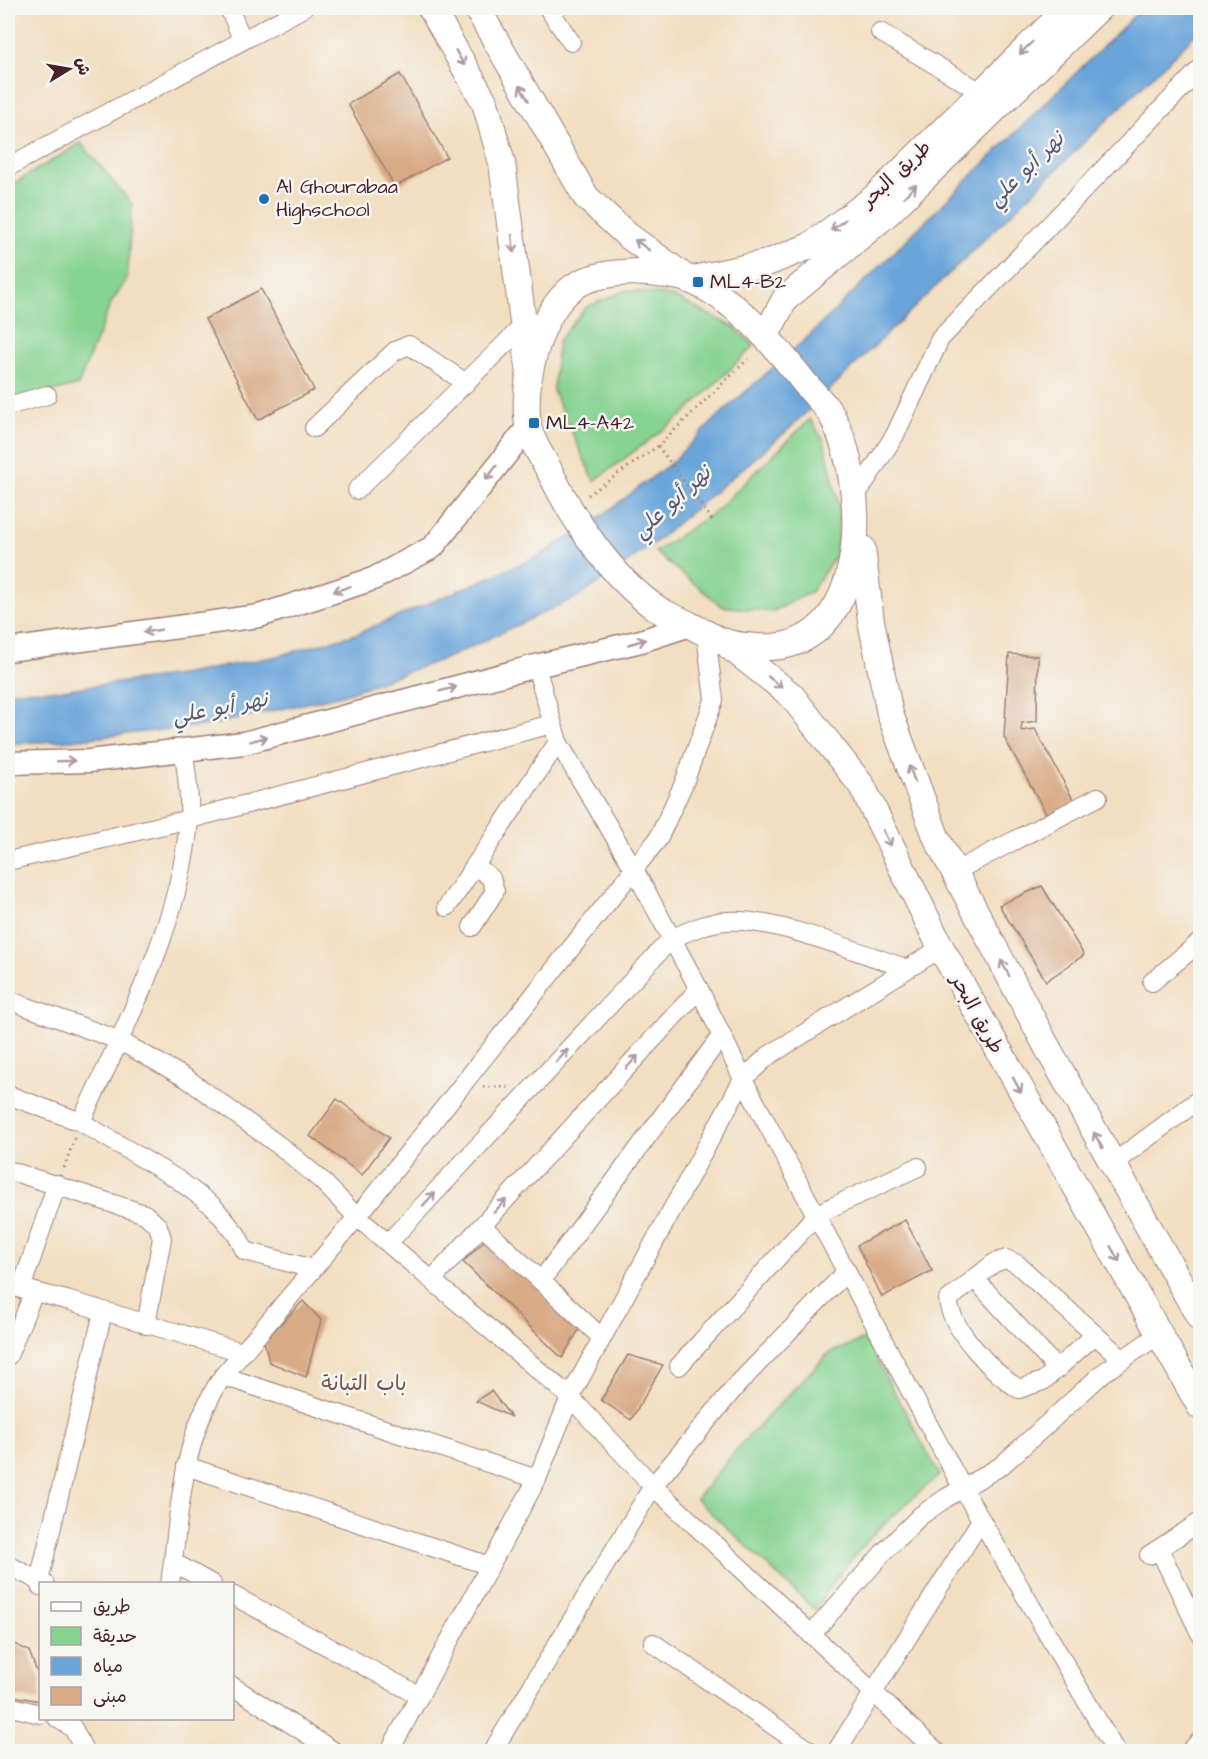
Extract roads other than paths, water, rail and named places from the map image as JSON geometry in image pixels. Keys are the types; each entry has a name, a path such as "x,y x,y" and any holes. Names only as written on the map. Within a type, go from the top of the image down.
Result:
{"highway":[{"path":"431,8 485,103 502,163 530,370 528,427 568,509 623,580 657,609 729,645 774,649 801,642 830,618 852,571 855,497"},
{"path":"477,8 586,197 627,235 689,280 732,306 766,335 831,415 848,455 871,621 890,714 937,839 1112,1164 1200,1318"},
{"name":"طريق البحر","path":"689,280 767,263 810,246 874,198 1068,8"},
{"name":"طريق البحر","path":"766,335 785,299 887,214 1100,8"},
{"path":"530,370 550,312 573,287 609,274 635,272 689,280"},
{"name":"طريق البحر","path":"729,645 791,695 862,786 941,948 1044,1134 1161,1333 1200,1406"}],"main road":[{"path":"8,650 259,616 373,579 433,547 528,427"},
{"path":"8,764 184,752 244,743 536,666 698,629"}],"street":[{"path":"229,8 243,39"},
{"path":"8,167 303,8"},
{"path":"549,8 571,42"},
{"path":"880,32 981,92"},
{"path":"855,497 895,435 940,339 1200,69"},
{"path":"357,490 523,326"},
{"path":"314,428 395,351 409,345 466,383"},
{"path":"8,406 47,395"},
{"path":"170,1582 180,1488 202,1411 223,1376 357,1217 635,871 662,830 709,718 714,700 713,678 698,629"},
{"path":"536,666 555,733 635,871 699,989 743,1079 963,1489 1116,1752"},
{"path":"8,861 555,733"},
{"path":"447,907 555,733"},
{"path":"81,1122 159,946 179,878 190,819 184,752"},
{"path":"954,872 1098,797"},
{"path":"472,927 495,891 491,878 475,865"},
{"path":"389,1242 671,939 711,923 741,921 771,925 905,968"},
{"path":"1152,982 1200,942"},
{"path":"388,1752 537,1479 570,1397 743,1079 760,1061 905,968 941,948"},
{"path":"432,1280 699,989"},
{"path":"8,1000 118,1040 186,1078 284,1149 321,1180 357,1217 570,1397 653,1486 937,1752"},
{"path":"541,1281 722,1035"},
{"path":"8,1095 81,1122 177,1179 213,1206 237,1235 245,1251 313,1269"},
{"path":"1112,1164 1200,1099"},
{"path":"679,1365 817,1214 918,1167"},
{"path":"8,1170 145,1214 158,1226 162,1238 146,1325"},
{"path":"8,1356 21,1289 57,1184"},
{"path":"482,1226 602,1338"},
{"path":"1095,1335 1043,1381 1019,1389 1008,1382 956,1325 948,1300 994,1263 1006,1259 1017,1264 1122,1359"},
{"path":"492,1752 653,1486 737,1385 847,1271"},
{"path":"974,1278 1057,1369"},
{"path":"21,1289 242,1352"},
{"path":"42,1582 103,1312"},
{"path":"811,1635 908,1528 932,1506 1000,1466 1086,1388 1122,1359 1161,1333"},
{"path":"223,1376 537,1479"},
{"path":"186,1466 490,1566"},
{"path":"836,1752 981,1520"},
{"path":"1200,1522 1154,1552 1200,1633"},
{"path":"173,1562 208,1582"},
{"path":"8,1565 39,1582"},
{"path":"234,1596 420,1696"},
{"path":"653,1643 812,1752"},
{"path":"234,1687 335,1752"},
{"path":"8,1706 39,1714"},
{"path":"67,1722 85,1752"},
{"path":"1189,1752 1200,1741"}],"water":[{"name":"نهر أبو علي","path":"1142,8 1200,8 1200,30 788,430 653,544 583,594 452,656 342,695 211,725 8,744 8,691 60,690 180,675 278,656 356,634 537,557 591,524 672,462 726,409 808,337"}],"place":[{"name":"Al Ghourabaa Highschool","path":"264,199"},
{"name":"ML4-B2","path":"698,282"},
{"name":"ML4-A42","path":"534,423"}],"district":[{"name":"باب التبانة","path":"364,1383"}]}
